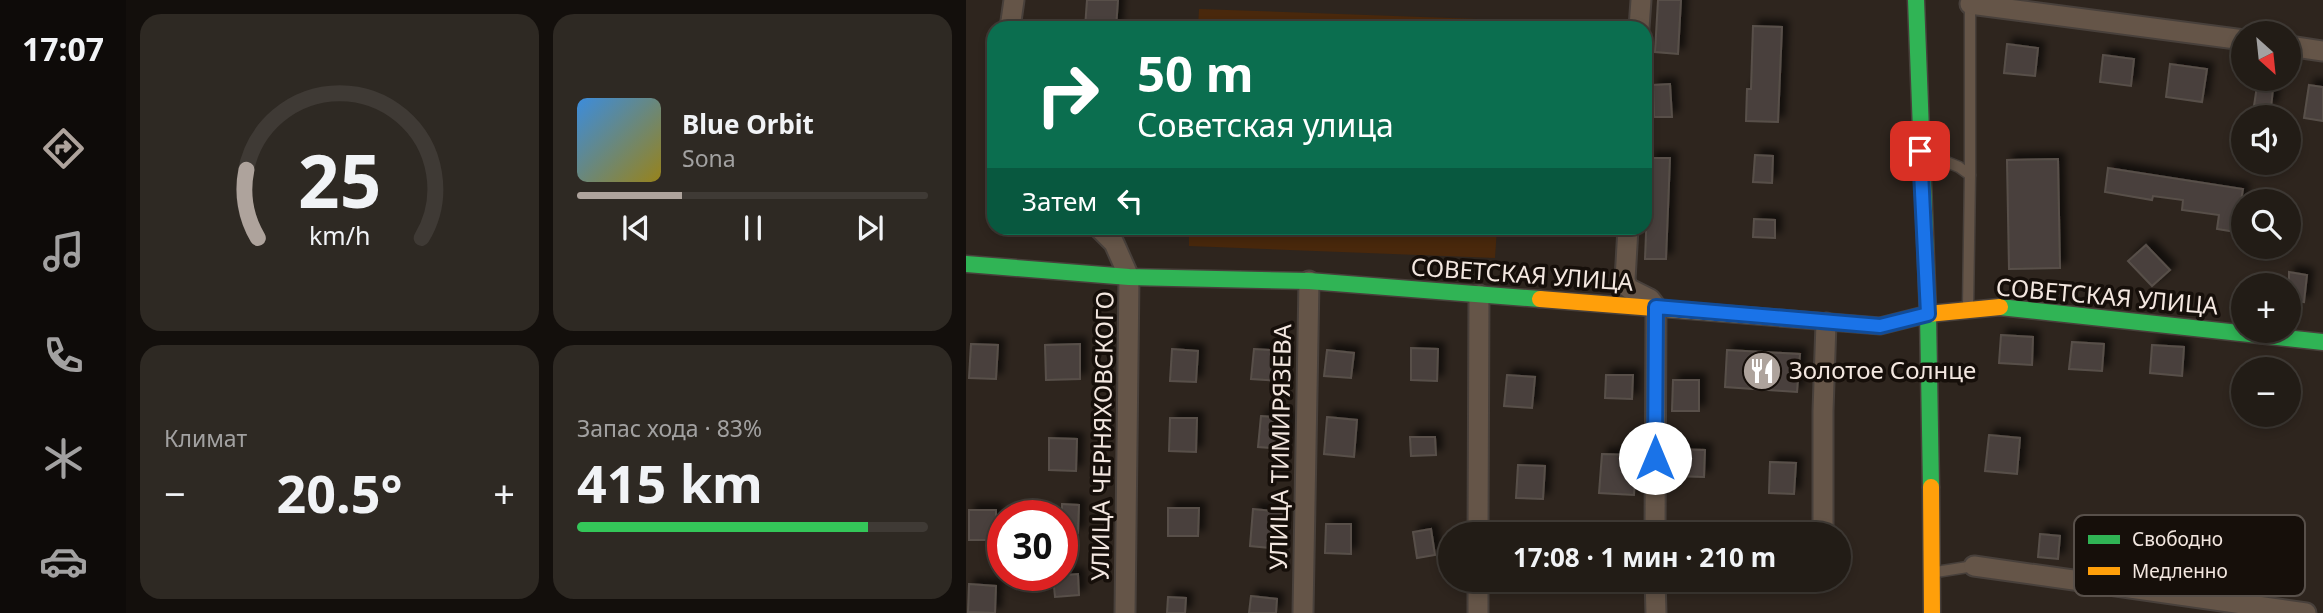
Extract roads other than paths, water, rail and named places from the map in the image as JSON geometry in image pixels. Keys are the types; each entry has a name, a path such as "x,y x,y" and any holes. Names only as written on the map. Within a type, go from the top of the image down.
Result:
{"street":[{"path":"1011,21 1014,0"},
{"path":"1640,21 1641,0"},
{"path":"1916,0 1928,314 1932,613"},
{"path":"1970,2 2231,38"},
{"path":"2301,48 2323,51"},
{"name":"УЛИЦА ЧЕРНЯХОВСКОГО","path":"1106,235 1114,243 1129,278 1125,613"},
{"path":"1628,235 1625,280 1628,288 1650,299 1656,307 1655,522"},
{"name":"СОВЕТСКАЯ УЛИЦА","path":"966,264 1129,278 1309,281 1880,326 1928,314 1998,307 2323,342"},
{"name":"УЛИЦА ТИМИРЯЗЕВА","path":"1303,613 1309,281"},
{"path":"1478,522 1479,295"},
{"path":"1824,522 1826,323"},
{"path":"1974,566 2074,580"},
{"path":"1478,592 1478,613"},
{"path":"1656,592 1656,613"},
{"path":"2186,596 2306,613"}],"lane":[{"path":"1968,309 1970,2"},
{"path":"1920,151 1959,167 1970,175"},
{"path":"1933,572 1974,566"}],"place":[{"name":"Золотое Солнце","path":"1762,371"}]}
